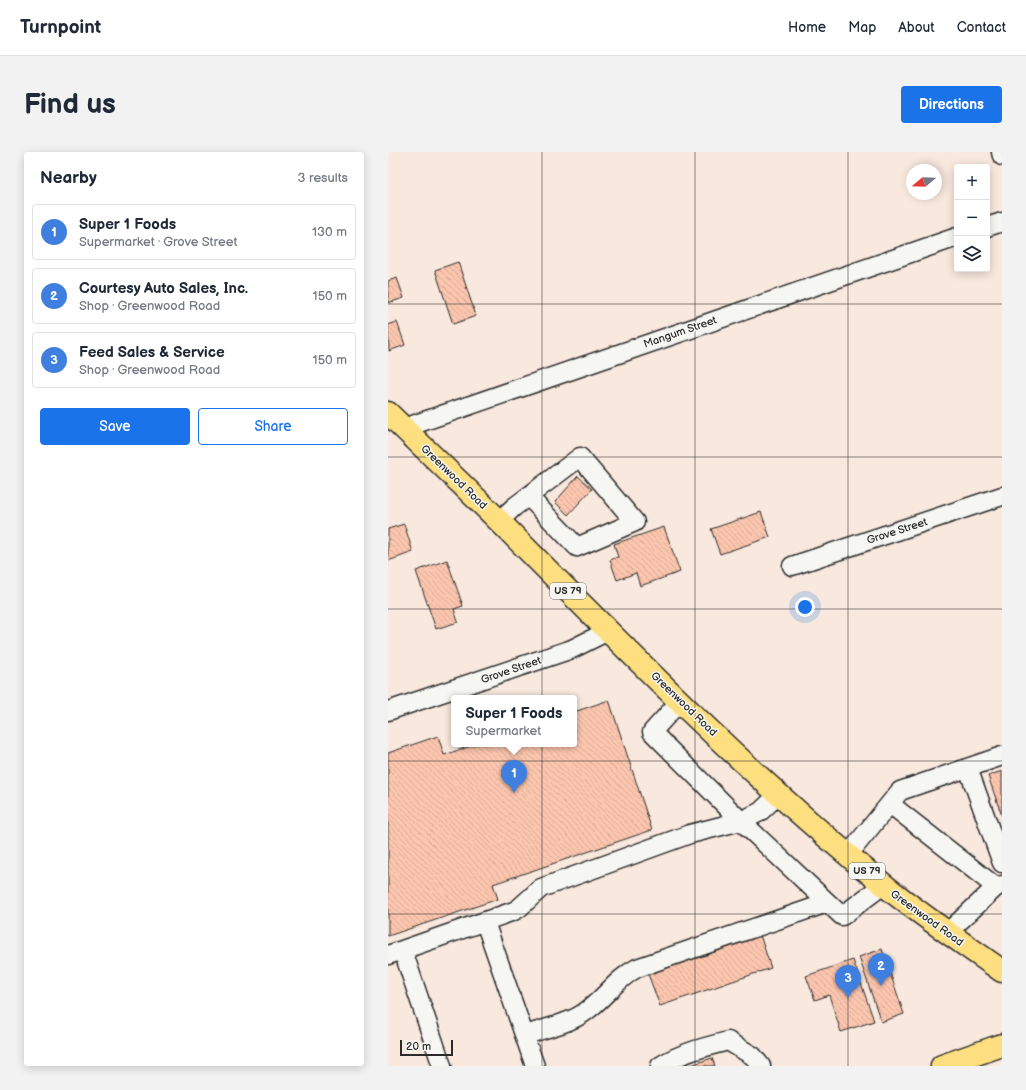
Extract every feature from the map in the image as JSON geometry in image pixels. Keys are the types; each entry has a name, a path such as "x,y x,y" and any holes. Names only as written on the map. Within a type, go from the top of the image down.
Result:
{"main road":[{"name":"Greenwood Road","path":"388,412 608,631 680,701 805,818 883,884 947,933 999,965"},
{"path":"942,1066 1002,1044"}],"street":[{"path":"990,226 1002,222"},
{"name":"Mangum Street","path":"404,428 954,238"},
{"path":"499,521 529,497 580,457 635,522 576,547 529,497"},
{"name":"Grove Street","path":"792,566 1002,496"},
{"name":"Grove Street","path":"388,711 572,649 608,631"},
{"path":"680,701 652,732 741,821 827,903 842,916 883,884"},
{"path":"848,855 900,791 1002,756"},
{"path":"968,768 1002,863"},
{"path":"442,1066 395,953 485,922 519,908 541,888 690,834 741,821 760,812 779,794"},
{"path":"890,804 999,886 947,933"},
{"path":"525,1036 573,1019 586,1012 621,978 637,968 827,903"},
{"path":"485,922 535,1066"},
{"path":"660,1066 669,1060 708,1046 728,1041 753,1056 761,1066"}],"building":[{"path":"458,262 476,316 453,324 435,270"},
{"path":"397,278 404,298 388,303 388,281"},
{"path":"397,322 405,345 389,351 388,325"},
{"path":"578,476 592,489 568,515 555,502"},
{"path":"761,512 770,537 720,554 711,529"},
{"path":"404,524 413,552 388,561 388,529"},
{"path":"664,527 680,572 640,586 636,573 617,580 610,560 618,557 614,544"},
{"path":"447,560 463,606 454,609 458,622 436,629 416,571"},
{"path":"609,700 652,830 493,884 498,899 388,936 388,753 438,736 444,755 468,747 577,747 577,711"},
{"path":"1002,771 1002,816 988,776"},
{"path":"760,935 771,968 660,1006 648,974"},
{"path":"882,949 904,1014 881,1022 859,957"},
{"path":"853,960 874,1021 841,1032 829,995 815,1000 806,976"},
{"path":"712,1058 715,1066 688,1066"}],"place":[{"name":"Super 1 Foods","path":"514,793"},
{"name":"Courtesy Auto Sales, Inc.","path":"881,986"},
{"name":"Feed Sales & Service","path":"848,998"}]}
